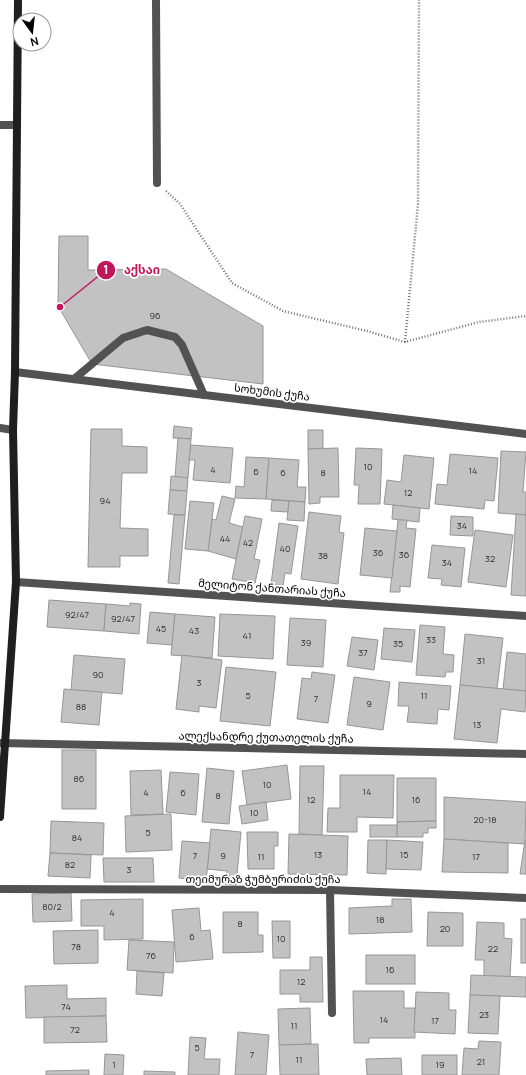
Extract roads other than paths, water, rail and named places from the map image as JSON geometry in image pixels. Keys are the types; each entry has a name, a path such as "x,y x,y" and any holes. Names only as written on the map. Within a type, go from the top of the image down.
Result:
{"main road":[{"path":"0,817 3,743 16,582 13,430 15,372 18,0"}],"street":[{"path":"156,0 157,183"},
{"path":"0,125 17,125"},
{"path":"74,379 123,338 147,330 174,337 182,345 204,395"},
{"name":"სოხუმის ქუჩა","path":"15,372 526,434"},
{"path":"0,428 13,430"},
{"name":"მელიტონ ქანთარიას ქუჩა","path":"16,582 526,616"},
{"name":"ალექსანდრე ქუთათელის ქუჩა","path":"3,743 526,754"},
{"name":"თეიმურაზ ჭუმბურიძის ქუჩა","path":"0,888 330,890 526,898"},
{"path":"330,890 332,1013"}],"place":[{"name":"აქსაი","path":"60,307"}]}
